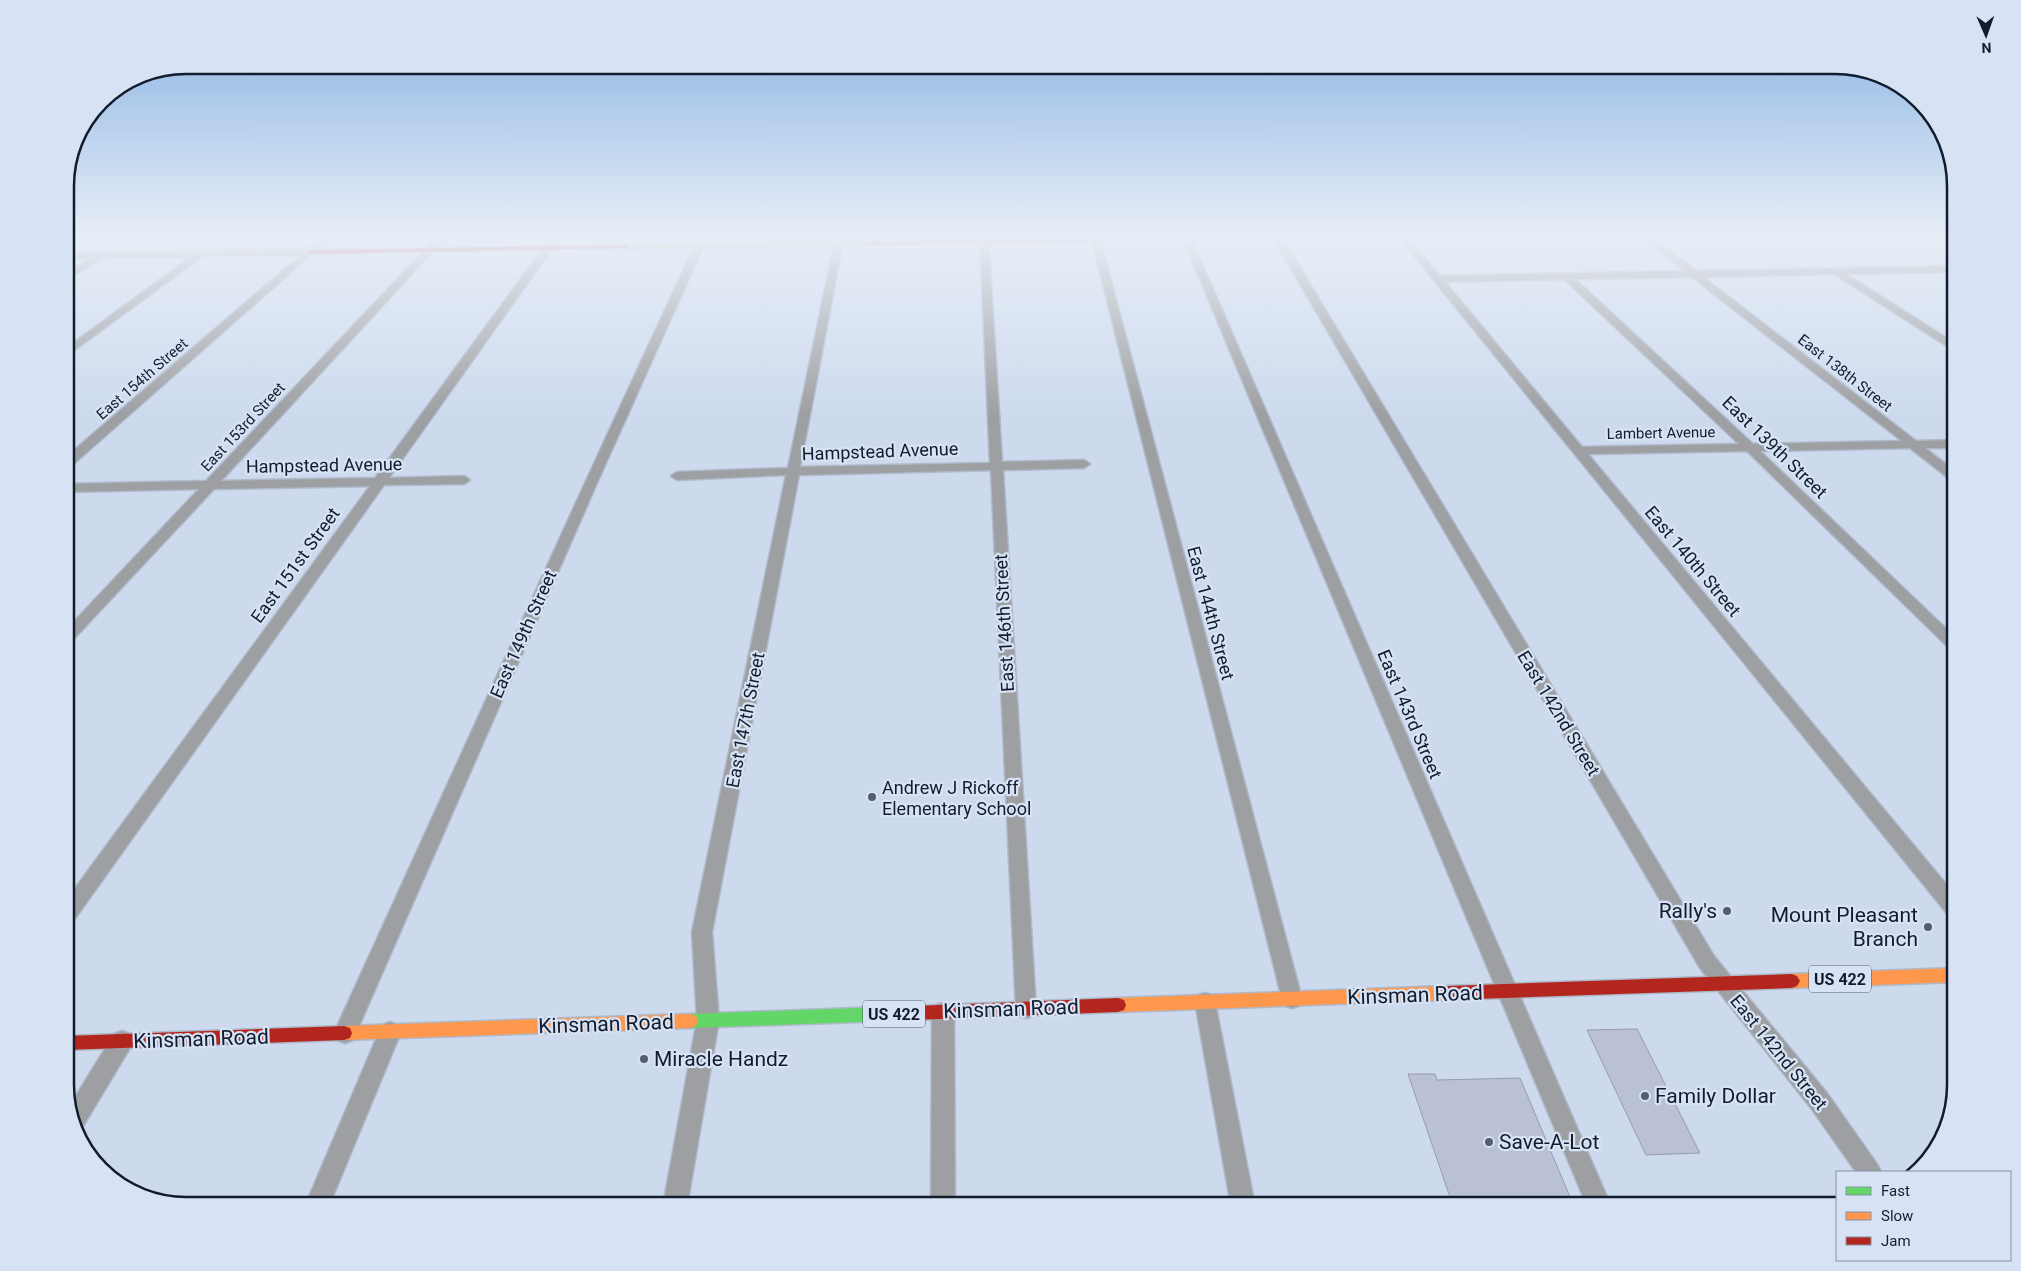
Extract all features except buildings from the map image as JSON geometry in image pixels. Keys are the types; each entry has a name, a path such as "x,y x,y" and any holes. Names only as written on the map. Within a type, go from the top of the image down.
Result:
{"street":[{"path":"74,347 145,295"},
{"name":"East 154th Street","path":"74,457 260,295"},
{"name":"East 153rd Street","path":"74,630 389,295"},
{"name":"East 151st Street","path":"74,904 514,295"},
{"name":"East 149th Street","path":"345,1033 677,295"},
{"name":"East 147th Street","path":"677,1197 708,1020 702,932 828,295"},
{"name":"East 146th Street","path":"987,295 1026,1009"},
{"name":"East 144th Street","path":"1111,295 1292,999"},
{"name":"East 143rd Street","path":"1212,295 1595,1197"},
{"name":"East 142nd Street","path":"1311,295 1707,962 1836,1122 1868,1171"},
{"name":"East 140th Street","path":"1450,295 1947,899"},
{"name":"East 139th Street","path":"1587,295 1947,638"},
{"name":"East 138th Street","path":"1722,295 1947,471"},
{"path":"1873,295 1947,343"},
{"name":"Lambert Avenue","path":"1577,451 1947,444"},
{"name":"Hampstead Avenue","path":"677,476 995,465 1084,464"},
{"name":"Hampstead Avenue","path":"74,488 464,480"},
{"name":"Kinsman Road","path":"74,1043 1947,975"},
{"path":"1205,1002 1242,1197"},
{"path":"943,1012 943,1197"},
{"path":"321,1197 390,1032"},
{"path":"78,1114 122,1041"}],"traffic: fast":[{"path":"690,1021 913,1013"}],"traffic: slow":[{"path":"1792,981 1947,975"},
{"path":"1118,1005 1448,993"},
{"path":"344,1033 690,1021"}],"traffic: jam":[{"path":"1448,993 1792,981"},
{"path":"913,1013 1118,1005"},
{"path":"74,1043 344,1033"}],"place":[{"name":"Andrew J Rickoff Elementary School","path":"872,797"},
{"name":"Rally's","path":"1727,911"},
{"name":"Mount Pleasant Branch","path":"1928,927"},
{"name":"Miracle Handz","path":"644,1059"},
{"name":"Family Dollar","path":"1645,1096"},
{"name":"Save-A-Lot","path":"1489,1142"}]}
